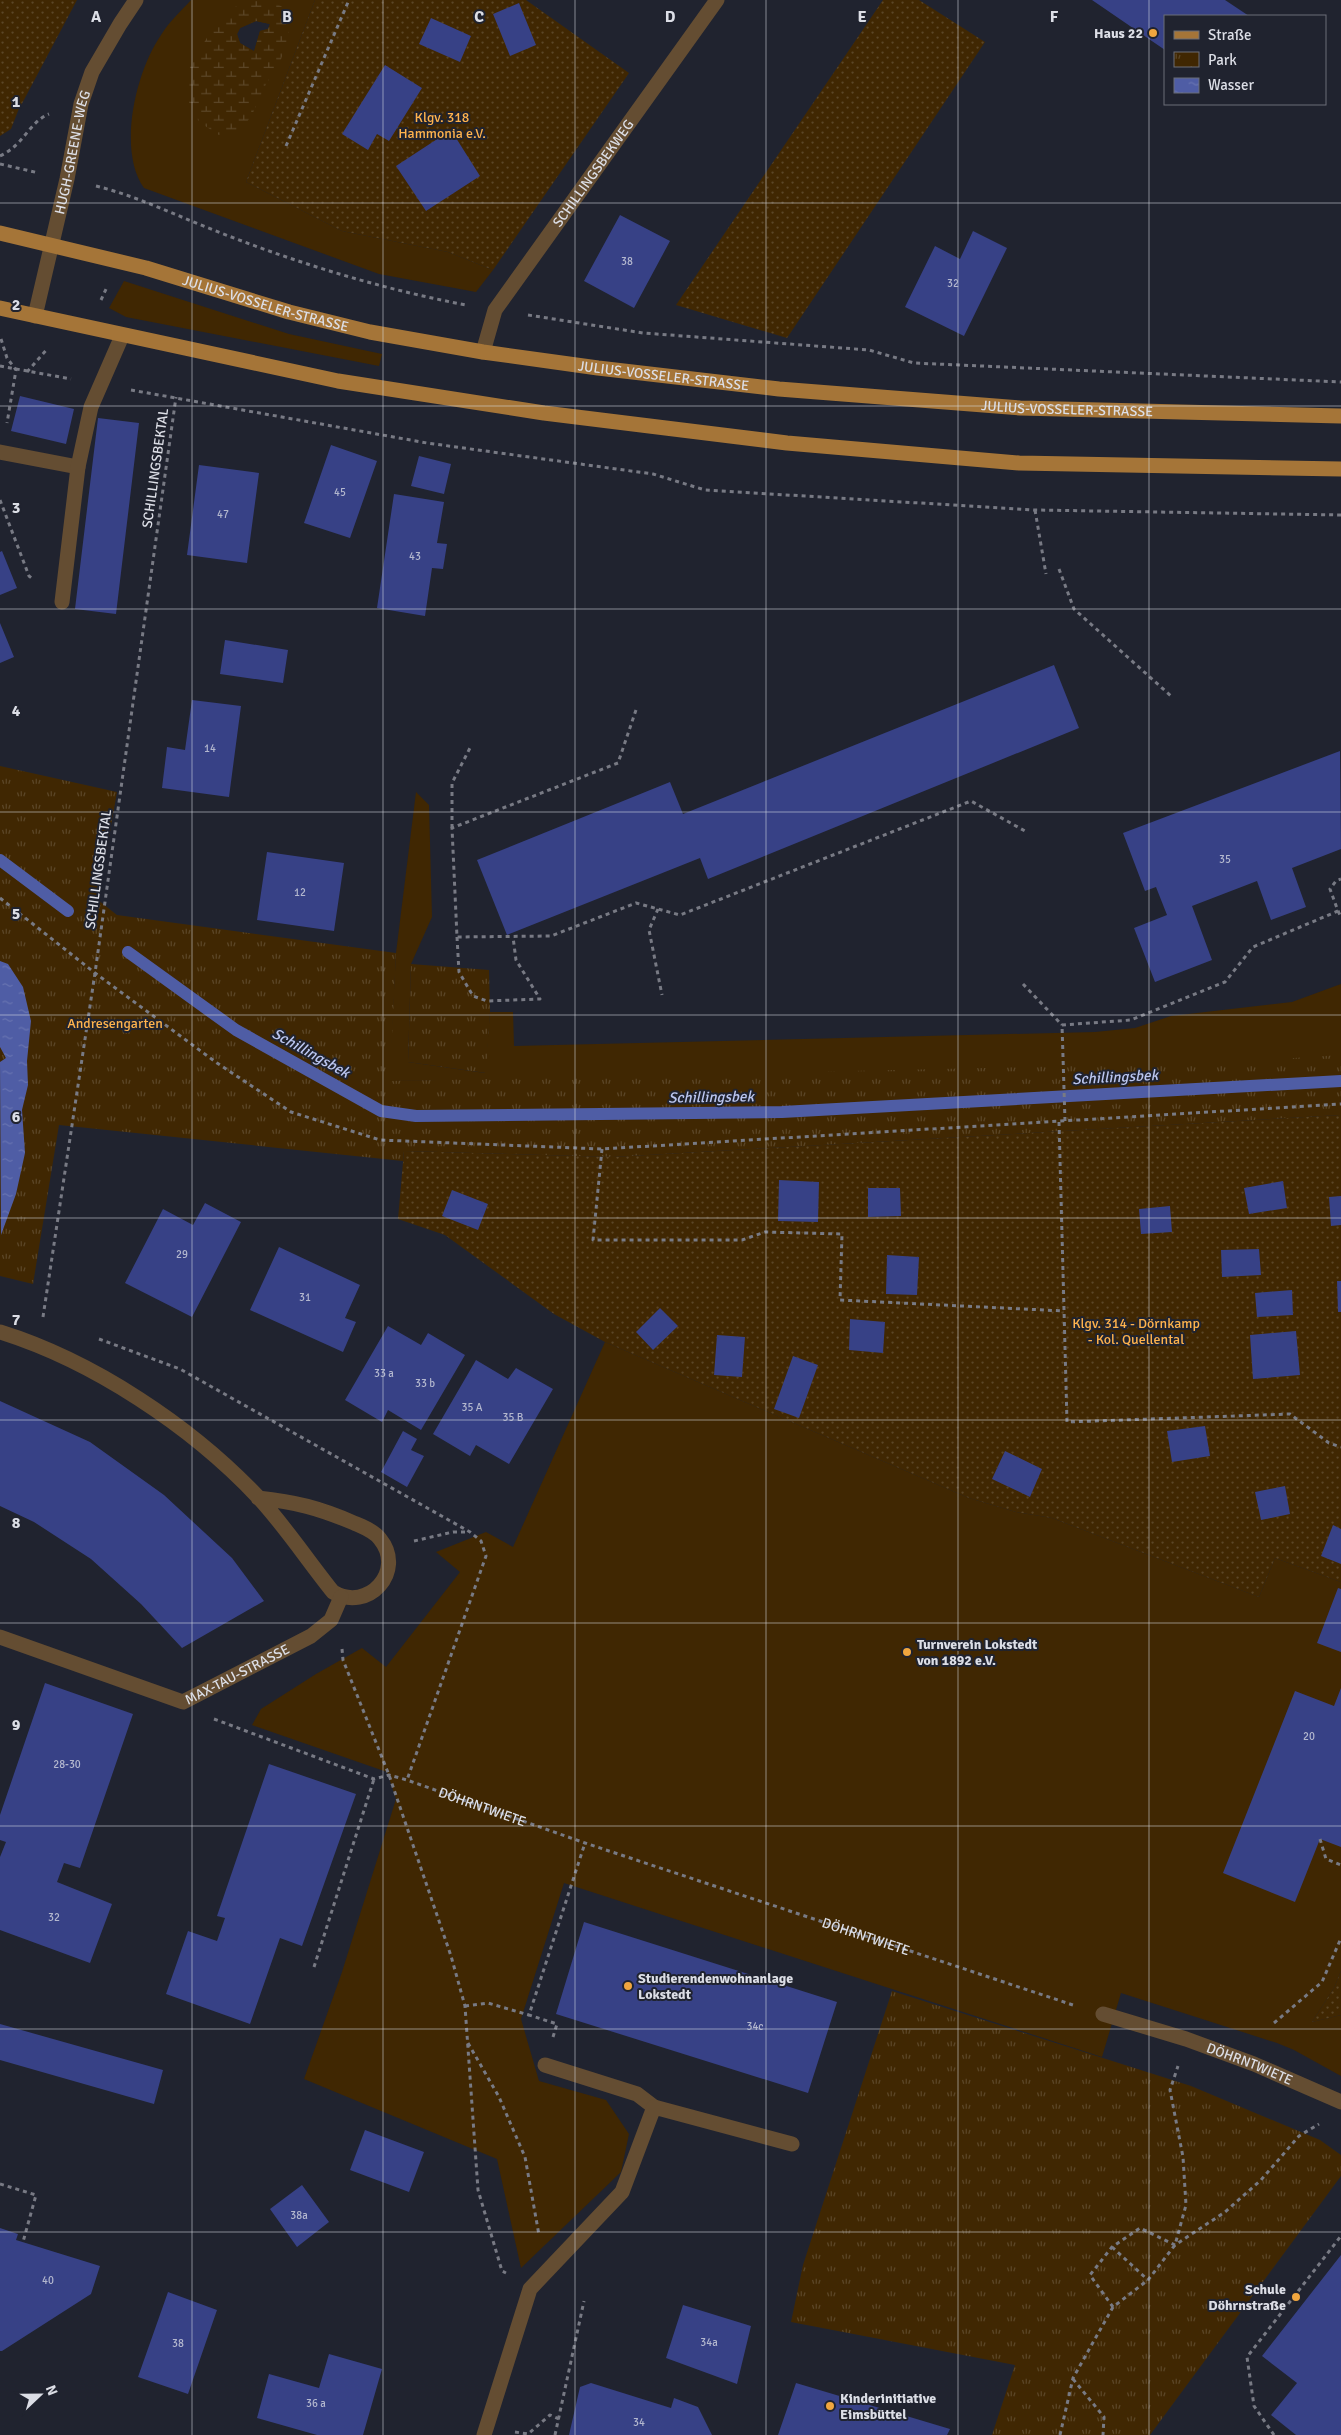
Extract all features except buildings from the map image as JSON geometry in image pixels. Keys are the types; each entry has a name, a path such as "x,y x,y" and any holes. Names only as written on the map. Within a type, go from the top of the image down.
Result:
{"main road":[{"name":"JULIUS-VOSSELER-STRASSE","path":"0,233 146,268 289,312 370,332 483,352 598,368 779,389 1020,408 1341,416"},
{"path":"0,308 122,336 338,381 544,413 787,443 1019,463 1341,469"}],"street":[{"name":"HUGH-GREENE-WEG","path":"35,316 52,245 81,104 92,72 136,0"},
{"name":"SCHILLINGSBEKWEG","path":"483,352 495,310 717,0"},
{"path":"62,602 78,468 91,407 122,336"},
{"path":"1,453 78,468"},
{"path":"0,1332 36,1343 116,1386 175,1425 221,1462 258,1498 333,1592 345,1598 364,1597 380,1586 387,1574 389,1560 385,1547 371,1531 321,1509 294,1502 258,1498"},
{"name":"MAX-TAU-STRASSE","path":"0,1637 183,1702 311,1636 332,1620 345,1598"},
{"name":"DÖHRNTWIETE","path":"1103,2014 1186,2039 1254,2064 1341,2102"},
{"path":"545,2065 637,2094 654,2108 792,2144"},
{"path":"484,2435 530,2289 622,2192 654,2108"}],"path":[{"path":"286,146 349,0"},
{"path":"0,156 19,144 39,118 81,104"},
{"path":"0,164 24,169"},
{"path":"117,191 222,233 352,279 438,300 495,310 644,333 869,350 914,364 1341,382"},
{"path":"1,330 2,344 7,358 16,370 1,453"},
{"path":"27,372 49,347"},
{"path":"0,366 427,443 653,474 705,490 1035,510 1341,515"},
{"name":"SCHILLINGSBEKTAL","path":"36,1343 43,1319 95,973 176,397"},
{"path":"0,500 29,576 62,602"},
{"path":"1035,510 1046,574"},
{"path":"1059,569 1074,609 1171,696"},
{"path":"452,828 618,764 636,710"},
{"path":"471,746 452,783 452,828 459,972 473,996 487,1001 540,999 516,960 513,936"},
{"path":"457,937 550,936 636,903 680,915 972,801 1024,831"},
{"path":"1341,879 1336,881 1330,889 1341,918"},
{"path":"0,898 95,973 217,1063 291,1112 380,1140 602,1149 1341,1104"},
{"path":"658,908 649,930 662,995"},
{"path":"1062,1025 1131,1020 1224,982 1253,947 1338,911"},
{"path":"1023,984 1062,1025 1065,1121"},
{"path":"1059,1122 1067,1422 1290,1414 1329,1443 1341,1447"},
{"path":"602,1149 593,1240 742,1240 764,1232 842,1234 840,1300 1064,1311"},
{"path":"385,1547 453,1532 470,1532"},
{"path":"345,1598 341,1641 343,1660 389,1775 451,1956 465,2006 478,2190 502,2271 530,2289 539,2233 525,2157 499,2097 468,2043"},
{"path":"254,1735 374,1779 389,1775"},
{"name":"DÖHRNTWIETE","path":"389,1775 585,1843 1103,2014"},
{"path":"314,1967 374,1779"},
{"path":"1320,1839 1326,1859 1341,1865"},
{"path":"529,2015 585,1843"},
{"path":"1274,2023 1322,1982 1341,1938"},
{"path":"465,2006 488,2003 557,2024 545,2065"},
{"path":"1175,2245 1186,2205 1183,2157 1170,2090 1186,2039"},
{"path":"1060,2435 1073,2378 1113,2307 1148,2280 1175,2245 1225,2212 1261,2180 1298,2136 1326,2120"},
{"path":"0,2184 36,2196 23,2242"},
{"path":"1113,2307 1090,2275 1112,2247 1140,2228 1175,2245"},
{"path":"1274,2435 1254,2406 1247,2357 1341,2236"},
{"path":"1112,2247 1148,2280"},
{"path":"555,2435 584,2301"},
{"path":"1073,2378 1104,2418 1103,2435"},
{"path":"492,2410 508,2416 512,2431 528,2434 550,2415 558,2419"}],"green space":[{"path":"0,0 77,0 18,111 11,129 0,136"},
{"path":"191,0 315,0 246,182 342,231 448,252 493,270 476,292 379,274 144,188 136,172 132,153 131,132 138,89 152,50 168,26","holes":["256,21 270,24 268,29 260,31 254,51 240,43 237,34 240,28"]},
{"path":"246,0 271,0 287,10 289,36 280,62 266,84 251,117 235,135 219,135 199,122 189,102 190,66 208,36 229,11","holes":["256,21 270,24 268,29 260,31 254,52 240,43 237,34 240,28"]},
{"name":"Klgv. 318 Hammonia e.V.","path":"315,0 526,0 629,73 493,270 448,252 342,231 246,182"},
{"path":"883,0 919,0 985,42 787,338 676,305"},
{"path":"124,281 289,334 382,354 379,366 126,317 109,308"},
{"name":"Andresengarten","path":"0,766 117,792 98,900 117,915 396,953 390,1081 1215,1063 1341,1055 1341,1115 613,1157 404,1151 403,1161 59,1125 33,1284 0,1276"},
{"path":"416,792 429,805 432,917 411,964 408,1062 485,1073 490,1012 513,1012 514,1046 1095,1032 1135,1028 1171,1016 1292,1002 1341,984 1341,1073 389,1081 396,953"},
{"path":"411,964 489,970 490,1012 486,1073 408,1062"},
{"name":"Klgv. 314 - Dörnkamp - Kol. Quellental","path":"1341,1115 1341,1582 1275,1558 1259,1597 1052,1518 1016,1512 969,1498 605,1342 554,1314 445,1235 398,1219 404,1151 613,1157"},
{"name":"Turnverein Lokstedt von 1892 e.V.","path":"605,1342 969,1498 1016,1512 1052,1518 1259,1597 1275,1558 1341,1582 1341,1971 1334,1988 1312,2022 1341,2015 1341,2076 1294,2050 1277,2043 1121,1993 1102,2057 564,1883 521,2019 539,2081 606,2100 629,2134 621,2172 521,2268 497,2159 304,2079 342,1972 396,1799 387,1772 252,1725 261,1709 316,1674 362,1648 386,1667 460,1572 436,1552 486,1532 513,1547"},
{"path":"1341,1971 1341,2015 1312,2022 1334,1988"},
{"path":"892,1991 1191,2086 1320,2140 1341,2155 1341,2176 1150,2435 992,2435 1015,2365 791,2322 803,2265"}],"water":[{"path":"0,961 8,964 23,987 31,1021 27,1061 28,1085 22,1110 25,1153 16,1194 1,1235 0,1062 6,1058 0,1047"}],"waterway":[{"name":"Schillingsbek","path":"0,860 68,911"},
{"name":"Schillingsbek","path":"128,952 236,1030 381,1111 416,1116 782,1112 1341,1081"}],"place":[{"name":"Haus 22","path":"1153,33"},
{"name":"Turnverein Lokstedt von 1892 e.V.","path":"907,1652"},
{"name":"Studierendenwohnanlage Lokstedt","path":"628,1986"},
{"name":"Schule Döhrnstraße","path":"1296,2297"},
{"name":"Kinderinitiative Eimsbüttel","path":"830,2406"}]}
